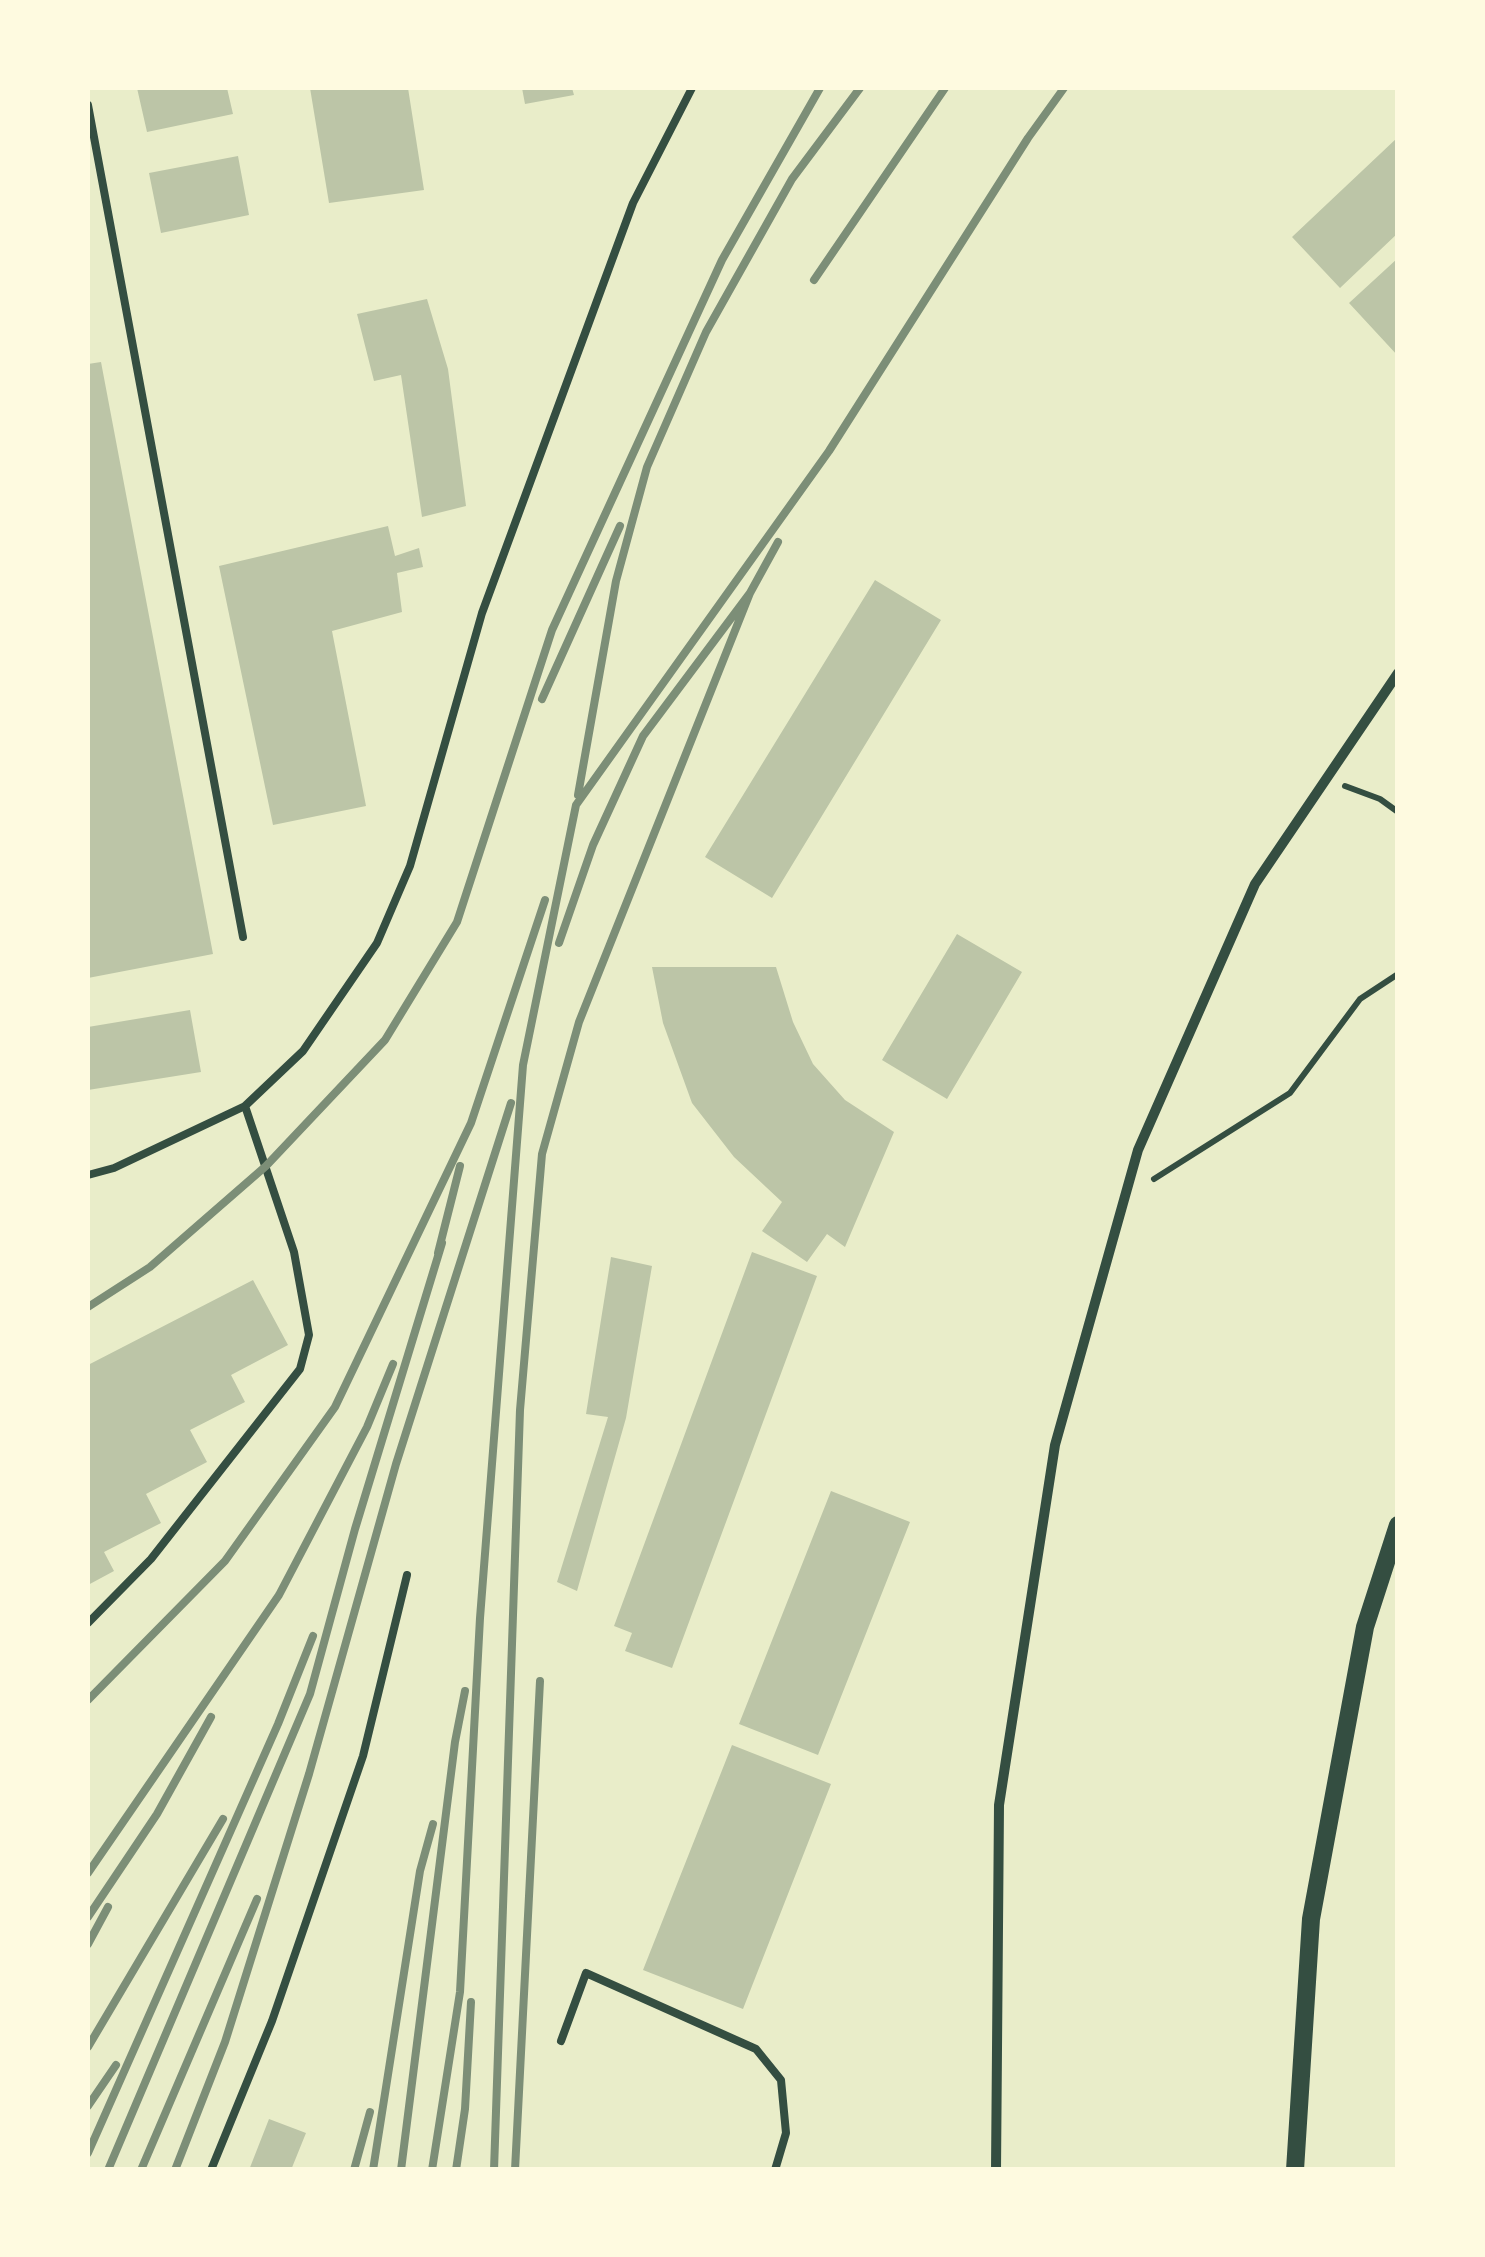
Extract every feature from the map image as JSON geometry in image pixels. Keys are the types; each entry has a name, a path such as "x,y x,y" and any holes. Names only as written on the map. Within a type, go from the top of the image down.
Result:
{"street":[{"path":"996,2170 999,1805 1056,1446 1138,1150 1254,884 1398,673"},
{"path":"1295,2170 1311,1918 1365,1627 1398,1525"}],"lane":[{"path":"88,1174 114,1168 245,1106 302,1050 377,943 410,866 482,614 633,203 692,88"},
{"path":"88,105 243,937"},
{"path":"88,1623 151,1559 300,1369 309,1336 294,1252 245,1106"},
{"path":"210,2170 272,2022 363,1756 407,1575"},
{"path":"561,2042 586,1973 756,2049 781,2080 786,2134 775,2170"}],"path":[{"path":"1326,779 1380,800 1398,812"},
{"path":"1126,1192 1156,1178 1290,1092 1360,999 1398,974"}],"building":[{"path":"137,88 227,88 233,114 147,132"},
{"path":"310,88 408,88 424,190 329,203"},
{"path":"522,88 572,88 574,95 525,104"},
{"path":"1398,137 1398,233 1340,288 1292,237"},
{"path":"238,156 249,215 161,233 149,173"},
{"path":"1398,258 1398,356 1349,303"},
{"path":"427,299 448,369 466,506 422,517 401,375 374,381 357,314"},
{"path":"101,362 213,954 88,978 88,364"},
{"path":"388,526 395,556 419,548 423,567 397,573 402,612 332,631 366,806 273,825 219,566"},
{"path":"875,580 941,620 772,898 705,857"},
{"path":"957,934 1022,972 947,1099 882,1060"},
{"path":"652,967 776,967 793,1022 813,1064 845,1100 894,1132 845,1247 827,1234 807,1262 762,1231 782,1202 734,1157 692,1103 663,1023"},
{"path":"190,1010 201,1072 88,1090 88,1027"},
{"path":"752,1252 817,1276 672,1668 625,1651 632,1633 614,1626"},
{"path":"611,1257 652,1266 626,1418 577,1591 557,1582 608,1417 586,1414"},
{"path":"253,1280 288,1345 231,1375 245,1402 190,1430 207,1462 146,1494 161,1523 104,1552 114,1571 88,1585 88,1365"},
{"path":"831,1491 910,1522 818,1755 739,1724"},
{"path":"732,1745 831,1784 743,2009 643,1970"},
{"path":"269,2119 306,2133 291,2170 249,2170"}],"railway":[{"path":"88,1307 150,1267 266,1166 385,1040 457,922 552,630 722,260 820,88"},
{"path":"578,795 616,581 647,467 706,332 792,179 860,88"},
{"path":"814,280 945,88"},
{"path":"432,2170 460,1992 480,1618 523,1065 576,805 829,451 1028,138 1064,88"},
{"path":"542,699 620,526"},
{"path":"559,943 593,845 643,736 750,593 778,542"},
{"path":"494,2170 520,1410 542,1154 579,1022 750,593"},
{"path":"88,1700 225,1561 335,1407 471,1123 545,900"},
{"path":"175,2170 225,2042 309,1774 396,1464 511,1103"},
{"path":"438,1253 460,1166"},
{"path":"108,2170 310,1694 355,1529 442,1243"},
{"path":"88,1873 279,1595 367,1427 393,1364"},
{"path":"88,2153 278,1724 313,1636"},
{"path":"515,2170 540,1681"},
{"path":"401,2170 455,1742 465,1691"},
{"path":"88,1917 157,1814 211,1717"},
{"path":"88,2047 223,1819"},
{"path":"373,2170 420,1871 433,1824"},
{"path":"141,2170 257,1899"},
{"path":"88,1944 108,1907"},
{"path":"456,2170 465,2109 471,2002"},
{"path":"88,2106 116,2065"},
{"path":"354,2170 370,2112"}]}
